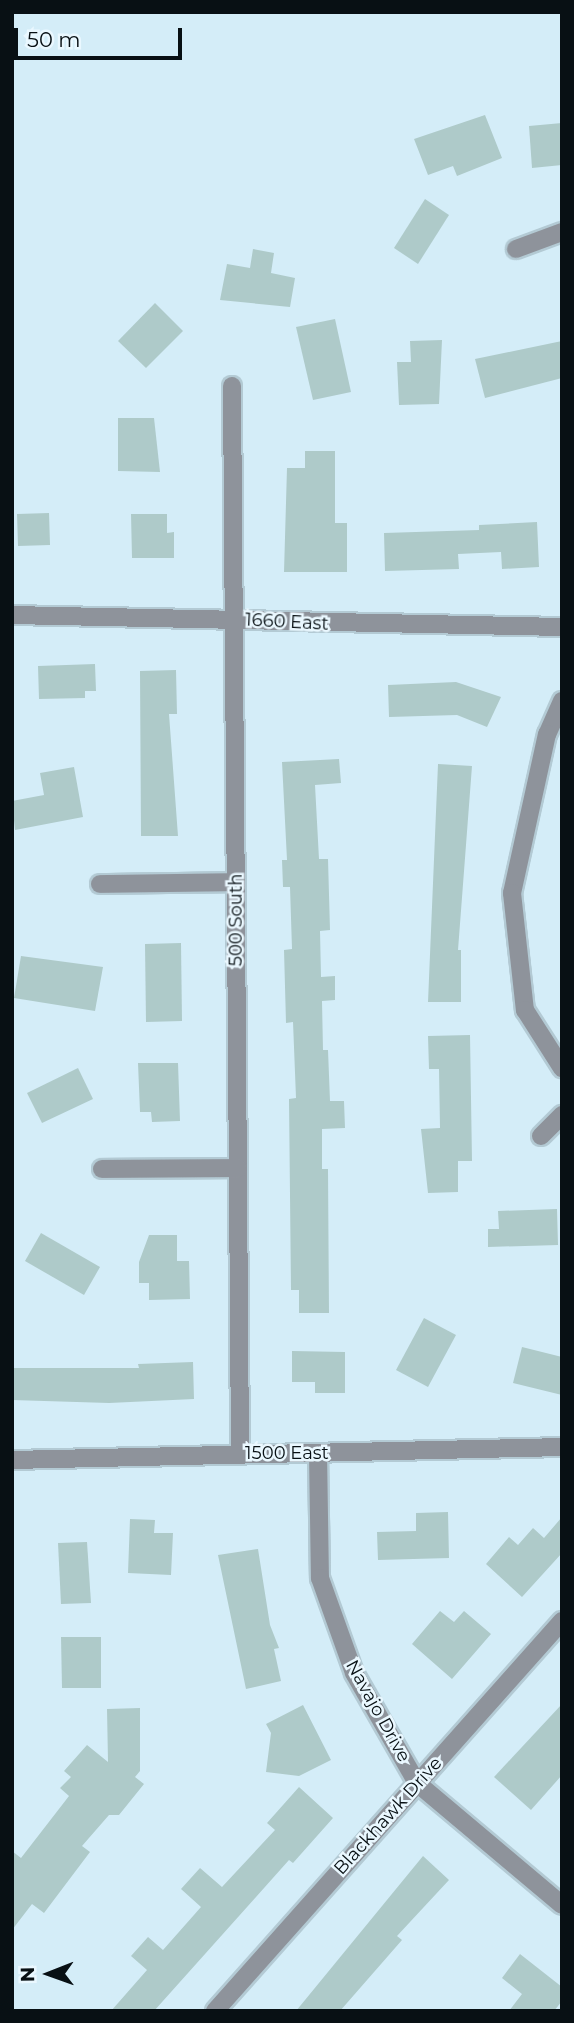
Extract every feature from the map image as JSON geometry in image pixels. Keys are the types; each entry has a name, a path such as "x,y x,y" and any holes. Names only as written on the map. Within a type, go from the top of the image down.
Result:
{"street":[{"path":"516,248 562,232"},
{"name":"500 South","path":"232,386 240,1453"},
{"name":"1660 East","path":"12,615 233,619 289,625 562,627"},
{"path":"562,701 547,734 512,893 525,1010 562,1068"},
{"path":"100,884 236,882"},
{"path":"541,1136 562,1115"},
{"path":"102,1169 238,1168"},
{"name":"1500 East","path":"12,1460 562,1447"},
{"name":"Navajo Drive","path":"318,1453 320,1578 354,1673 417,1783 562,1905"},
{"name":"Blackhawk Drive","path":"215,2011 562,1621"}],"building":[{"path":"485,115 502,158 457,176 453,166 428,175 414,139"},
{"path":"562,123 562,165 532,168 529,126"},
{"path":"425,199 449,215 418,264 394,248"},
{"path":"253,249 274,253 271,273 295,278 290,307 220,300 227,264 250,268"},
{"path":"155,303 183,331 146,368 118,341"},
{"path":"335,319 351,392 313,400 296,327"},
{"path":"442,340 439,404 399,405 397,362 411,362 410,341"},
{"path":"562,341 562,378 485,398 475,359"},
{"path":"118,418 154,418 160,472 118,471"},
{"path":"305,451 335,451 335,523 347,523 347,572 284,572 287,468 305,468"},
{"path":"49,513 50,545 18,546 17,514"},
{"path":"131,514 167,514 167,533 174,532 174,558 132,558"},
{"path":"537,522 539,567 502,569 501,552 458,554 459,569 385,571 384,533 479,530 479,525"},
{"path":"95,664 96,691 85,691 85,698 39,699 38,666"},
{"path":"176,670 177,714 169,714 178,836 141,836 140,671"},
{"path":"456,682 501,697 487,727 457,715 389,717 388,685"},
{"path":"339,759 341,783 315,785 319,859 328,859 330,930 320,931 321,977 335,976 335,1000 322,1001 323,1050 328,1050 330,1101 344,1101 345,1128 322,1129 322,1169 328,1169 329,1313 299,1313 299,1290 291,1290 289,1099 296,1098 293,1022 286,1023 284,950 292,949 290,887 283,887 282,860 287,860 282,762"},
{"path":"438,764 472,766 458,950 461,950 461,1002 428,1002"},
{"path":"74,767 83,817 15,830 12,801 44,795 40,773"},
{"path":"181,943 182,1021 146,1022 145,944"},
{"path":"21,956 103,967 95,1011 14,998"},
{"path":"470,1035 472,1161 458,1161 458,1192 428,1193 421,1129 440,1128 439,1069 429,1069 428,1036"},
{"path":"138,1063 178,1063 180,1121 152,1122 151,1112 140,1112"},
{"path":"78,1068 93,1099 42,1123 27,1093"},
{"path":"557,1209 558,1245 488,1247 488,1229 499,1229 498,1211"},
{"path":"41,1233 100,1267 84,1295 25,1261"},
{"path":"149,1235 177,1235 177,1261 189,1261 190,1299 149,1300 149,1283 139,1283 139,1262"},
{"path":"424,1318 456,1335 428,1387 396,1370"},
{"path":"522,1347 562,1357 562,1395 513,1383"},
{"path":"292,1351 345,1352 345,1393 315,1393 315,1382 292,1382"},
{"path":"193,1362 194,1399 109,1403 12,1400 12,1368 139,1368 138,1364"},
{"path":"448,1512 449,1558 378,1560 377,1532 416,1531 416,1513"},
{"path":"562,1517 562,1553 522,1597 486,1564 509,1537 518,1545 533,1528 544,1538"},
{"path":"130,1519 155,1520 154,1533 173,1533 171,1575 128,1573"},
{"path":"87,1542 91,1603 61,1604 58,1543"},
{"path":"258,1549 270,1625 279,1648 274,1649 281,1681 246,1689 218,1555"},
{"path":"440,1611 454,1622 464,1611 491,1634 452,1679 412,1644"},
{"path":"61,1637 101,1637 101,1688 62,1688"},
{"path":"562,1704 562,1775 531,1810 494,1777"},
{"path":"303,1705 331,1760 299,1776 266,1772 271,1733 266,1724"},
{"path":"140,1708 140,1771 135,1777 144,1784 119,1815 109,1815 82,1846 90,1852 44,1913 32,1904 12,1930 12,1851 21,1858 69,1796 60,1788 71,1777 64,1771 87,1745 108,1762 107,1709"},
{"path":"299,1787 333,1818 293,1863 289,1860 154,2011 111,2011 147,1970 131,1956 148,1937 163,1950 201,1907 181,1889 200,1868 222,1887 275,1830 267,1823"},
{"path":"423,1856 449,1880 397,1936 402,1940 340,2011 296,2011"},
{"path":"520,1954 562,1987 562,2001 554,2011 509,2011 522,1994 502,1978"}]}
